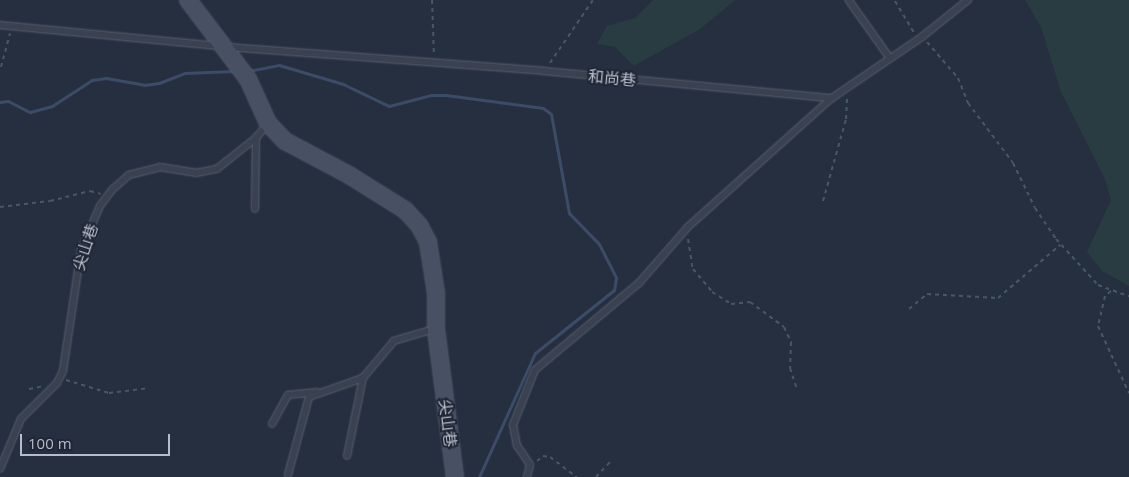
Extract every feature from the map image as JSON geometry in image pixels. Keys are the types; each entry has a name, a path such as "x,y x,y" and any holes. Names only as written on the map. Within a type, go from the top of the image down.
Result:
{"street":[{"name":"尖山巷","path":"188,0 242,71 268,123 285,141 405,210 419,225 428,242 436,293 436,329 455,477"}],"lane":[{"path":"849,0 890,58"},
{"path":"528,477 530,465 517,446 513,425 535,370 639,283 688,227 832,98 920,38 968,0"},
{"name":"和尚巷","path":"0,25 224,47 544,71 832,98"},
{"name":"尖山巷","path":"0,469 21,419 60,378 66,360 81,250 108,195 120,180 152,169 168,167 196,173 218,169 256,138 268,123"},
{"path":"255,209 256,138"},
{"path":"347,456 363,378 394,341 436,329"},
{"path":"272,424 288,395 318,392 363,378"},
{"path":"288,475 310,397 318,392"}],"path":[{"path":"432,0 435,63"},
{"path":"544,71 593,0"},
{"path":"895,1 920,38 958,78 968,103 1013,163 1035,208 1060,244 1098,285 1129,296"},
{"path":"2,67 12,26"},
{"path":"823,201 846,118 848,103 845,89"},
{"path":"0,207 50,201 90,191 108,195"},
{"path":"688,227 693,269 712,292 731,304 750,302 784,327 791,342 790,368 796,387"},
{"path":"909,309 927,294 998,298 1060,244"},
{"path":"1112,290 1105,296 1098,326 1129,393"},
{"path":"60,378 109,393 147,388"},
{"path":"530,465 543,456 550,457 577,477"},
{"path":"596,477 611,461"}],"green space":[{"path":"653,0 735,0 700,29 634,66 615,47 597,44 607,26 635,18"},
{"path":"1025,0 1129,0 1129,286 1102,271 1087,252 1111,200 1104,177 1061,92 1041,27"}],"waterway":[{"path":"248,71 279,65 343,84 389,106 431,95 446,95 543,108 551,114 569,213 599,244 616,278 614,290 535,353 479,477"},
{"path":"0,102 8,101 30,112 52,106 92,80 106,78 144,85 159,83 185,73 234,71"}]}
